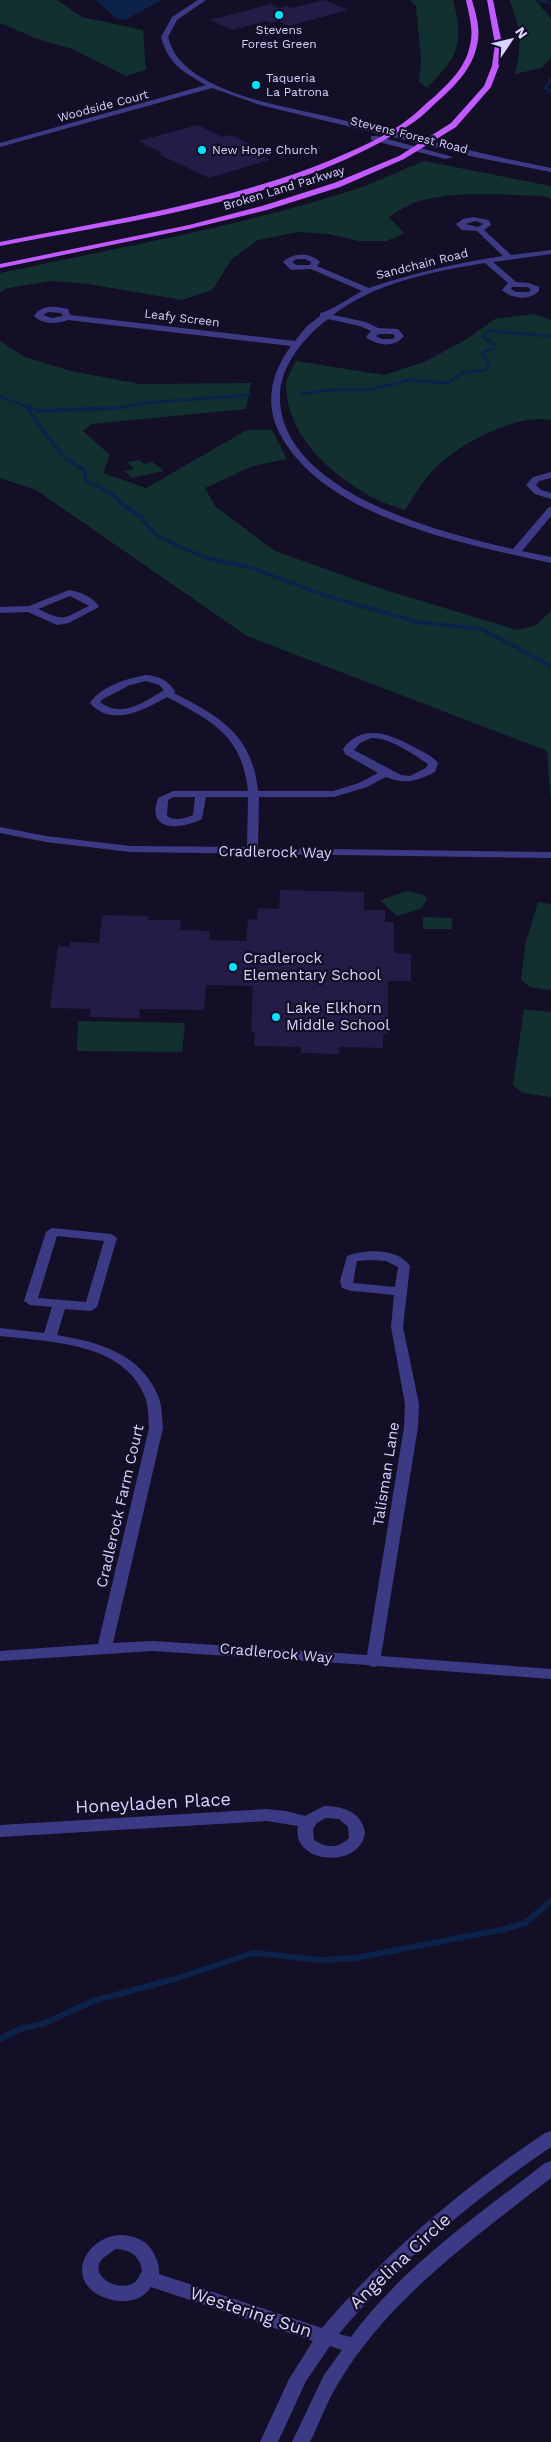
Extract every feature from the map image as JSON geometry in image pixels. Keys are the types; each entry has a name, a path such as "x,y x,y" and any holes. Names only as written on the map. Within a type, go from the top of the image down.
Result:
{"main road":[{"name":"Broken Land Parkway","path":"0,244 180,208 248,191 327,164 380,140 443,94 468,61 475,37 469,0"},
{"name":"Broken Land Parkway","path":"0,266 201,224 279,204 352,179 416,150 463,116 482,96 492,77 497,65 500,37 490,0"}],"street":[{"name":"Stevens Forest Road","path":"203,0 177,17 168,29 166,40 168,52 175,62 211,86 264,105 284,108 508,163 551,170"},
{"name":"Woodside Court","path":"0,145 211,86"},
{"name":"Stevens Forest Road","path":"264,105 274,112 416,150 490,167"},
{"path":"535,176 551,178"},
{"path":"479,229 509,257"},
{"name":"Sandchain Road","path":"551,252 509,257 421,275 368,291 324,315 295,344 278,379 276,388 276,410 286,438 309,466 353,497 390,516 458,540 551,560"},
{"path":"487,261 514,284"},
{"path":"312,267 368,291"},
{"path":"324,315 363,324 377,331"},
{"name":"Leafy Screen","path":"67,317 295,344"},
{"path":"551,475 536,479 531,485 538,492 551,496"},
{"path":"516,552 551,510"},
{"path":"0,610 30,609 69,593 76,594 92,603 94,607 66,621 57,622 30,609"},
{"path":"142,677 151,678 167,686 170,691 168,693 123,714 113,713 95,703 99,696 142,677"},
{"path":"168,693 216,720 234,738 249,762 254,795 252,851"},
{"path":"376,735 433,763 431,770 409,780 398,779 386,773 352,754 348,748 366,737 376,735"},
{"path":"200,794 334,794 363,785 386,773"},
{"name":"Cradlerock Way","path":"0,830 46,839 130,849 551,855"},
{"path":"52,1232 111,1238 91,1307 60,1304 30,1301 52,1232"},
{"name":"Talisman Lane","path":"372,1662 411,1427 412,1404 397,1327 401,1292"},
{"path":"49,1338 60,1304"},
{"name":"Cradlerock Farm Court","path":"0,1332 78,1341 98,1347 126,1362 147,1383 153,1396 156,1411 156,1428 105,1647"},
{"name":"Cradlerock Way","path":"0,1656 105,1647 153,1646 204,1648 551,1674"},
{"name":"Honeyladen Place","path":"0,1831 268,1815 286,1817 306,1823"},
{"name":"Angelina Circle","path":"270,2442 304,2368 352,2304 413,2244 524,2156 551,2138"},
{"name":"Angelina Circle","path":"301,2442 330,2380 353,2346 374,2320 433,2261 551,2168"},
{"name":"Westering Sun","path":"148,2278 353,2346"}],"green space":[{"path":"0,0 57,0 82,17 143,30 146,70 126,76 70,48 40,40 0,23"},
{"path":"410,0 453,0 457,15 458,39 452,58 427,88 419,82 421,59 416,6"},
{"path":"509,0 535,0 551,18 551,58 541,68 515,74 519,55 519,37 516,19"},
{"path":"424,161 551,186 551,199 544,196 480,194 432,198 416,202 389,217 404,233 387,241 359,241 328,234 298,232 258,240 232,259 212,290 182,300 88,284 52,281 8,288 0,292 0,273 174,237 304,205 357,189"},
{"path":"534,314 551,320 551,420 536,419 520,422 502,427 468,443 439,464 423,483 405,510 376,499 341,477 314,452 294,421 288,404 286,383 296,361 384,375 424,362 467,339 495,319"},
{"path":"0,341 25,357 71,371 140,384 251,383 246,409 92,424 83,431 110,455 103,473 146,488 247,430 272,430 287,459 253,466 205,488 215,506 275,551 382,589 517,630 535,626 551,611 551,804 547,751 247,636 36,490 0,478"},
{"path":"139,460 144,464 152,462 164,471 132,478 124,471 134,469 128,462"},
{"path":"407,891 424,895 427,898 422,908 397,916 380,900"},
{"path":"538,902 551,904 551,990 530,987 521,980 525,945"},
{"path":"423,917 452,918 452,929 423,929"},
{"path":"524,1009 551,1012 551,1097 522,1093 513,1085"},
{"path":"78,1021 185,1023 182,1052 77,1051"}],"water":[{"path":"96,0 162,0 125,20 117,19"}],"building":[{"name":"Stevens Forest Green","path":"325,0 348,10 289,26 278,21 272,23 266,21 232,30 210,20 271,4 280,8 287,6 292,8"},
{"name":"New Hope Church","path":"198,125 222,137 231,135 250,144 242,146 269,160 209,178 158,154 162,153 138,141"},
{"name":"Cradlerock Elementary School","path":"280,890 364,892 364,910 385,910 385,922 394,922 394,953 411,954 411,981 388,981 388,1034 383,1034 383,1048 339,1047 339,1054 301,1053 301,1047 254,1046 255,1032 251,1032 253,986 206,985 204,1010 140,1009 139,1018 90,1017 91,1009 50,1008 58,946 70,947 70,942 99,943 102,915 149,916 148,920 181,920 180,930 210,931 209,940 246,941 248,919 257,920 258,908 279,909"}],"waterway":[{"path":"539,0 551,3"},
{"path":"551,79 545,88 551,91"},
{"path":"301,394 331,390 368,390 409,380 447,383 463,373 485,370 490,366 482,353 494,348 495,345 483,337 488,331 551,336"},
{"path":"118,408 144,403 250,395"},
{"path":"0,397 34,409"},
{"path":"27,408 59,451 75,465 85,470 85,480 112,494 123,505 140,516 155,534 182,548 210,559 249,567 323,595 417,622 481,629 551,666"},
{"path":"30,408 40,411 118,408"},
{"path":"113,409 118,408"},
{"path":"0,2039 20,2029 45,2023 93,2001 178,1978 253,1953 321,1960 356,1958 505,1929 525,1923 551,1901"}],"place":[{"name":"Stevens Forest Green","path":"279,15"},
{"name":"Taqueria La Patrona","path":"256,85"},
{"name":"New Hope Church","path":"202,150"},
{"name":"Cradlerock Elementary School","path":"233,967"},
{"name":"Lake Elkhorn Middle School","path":"276,1017"}]}
